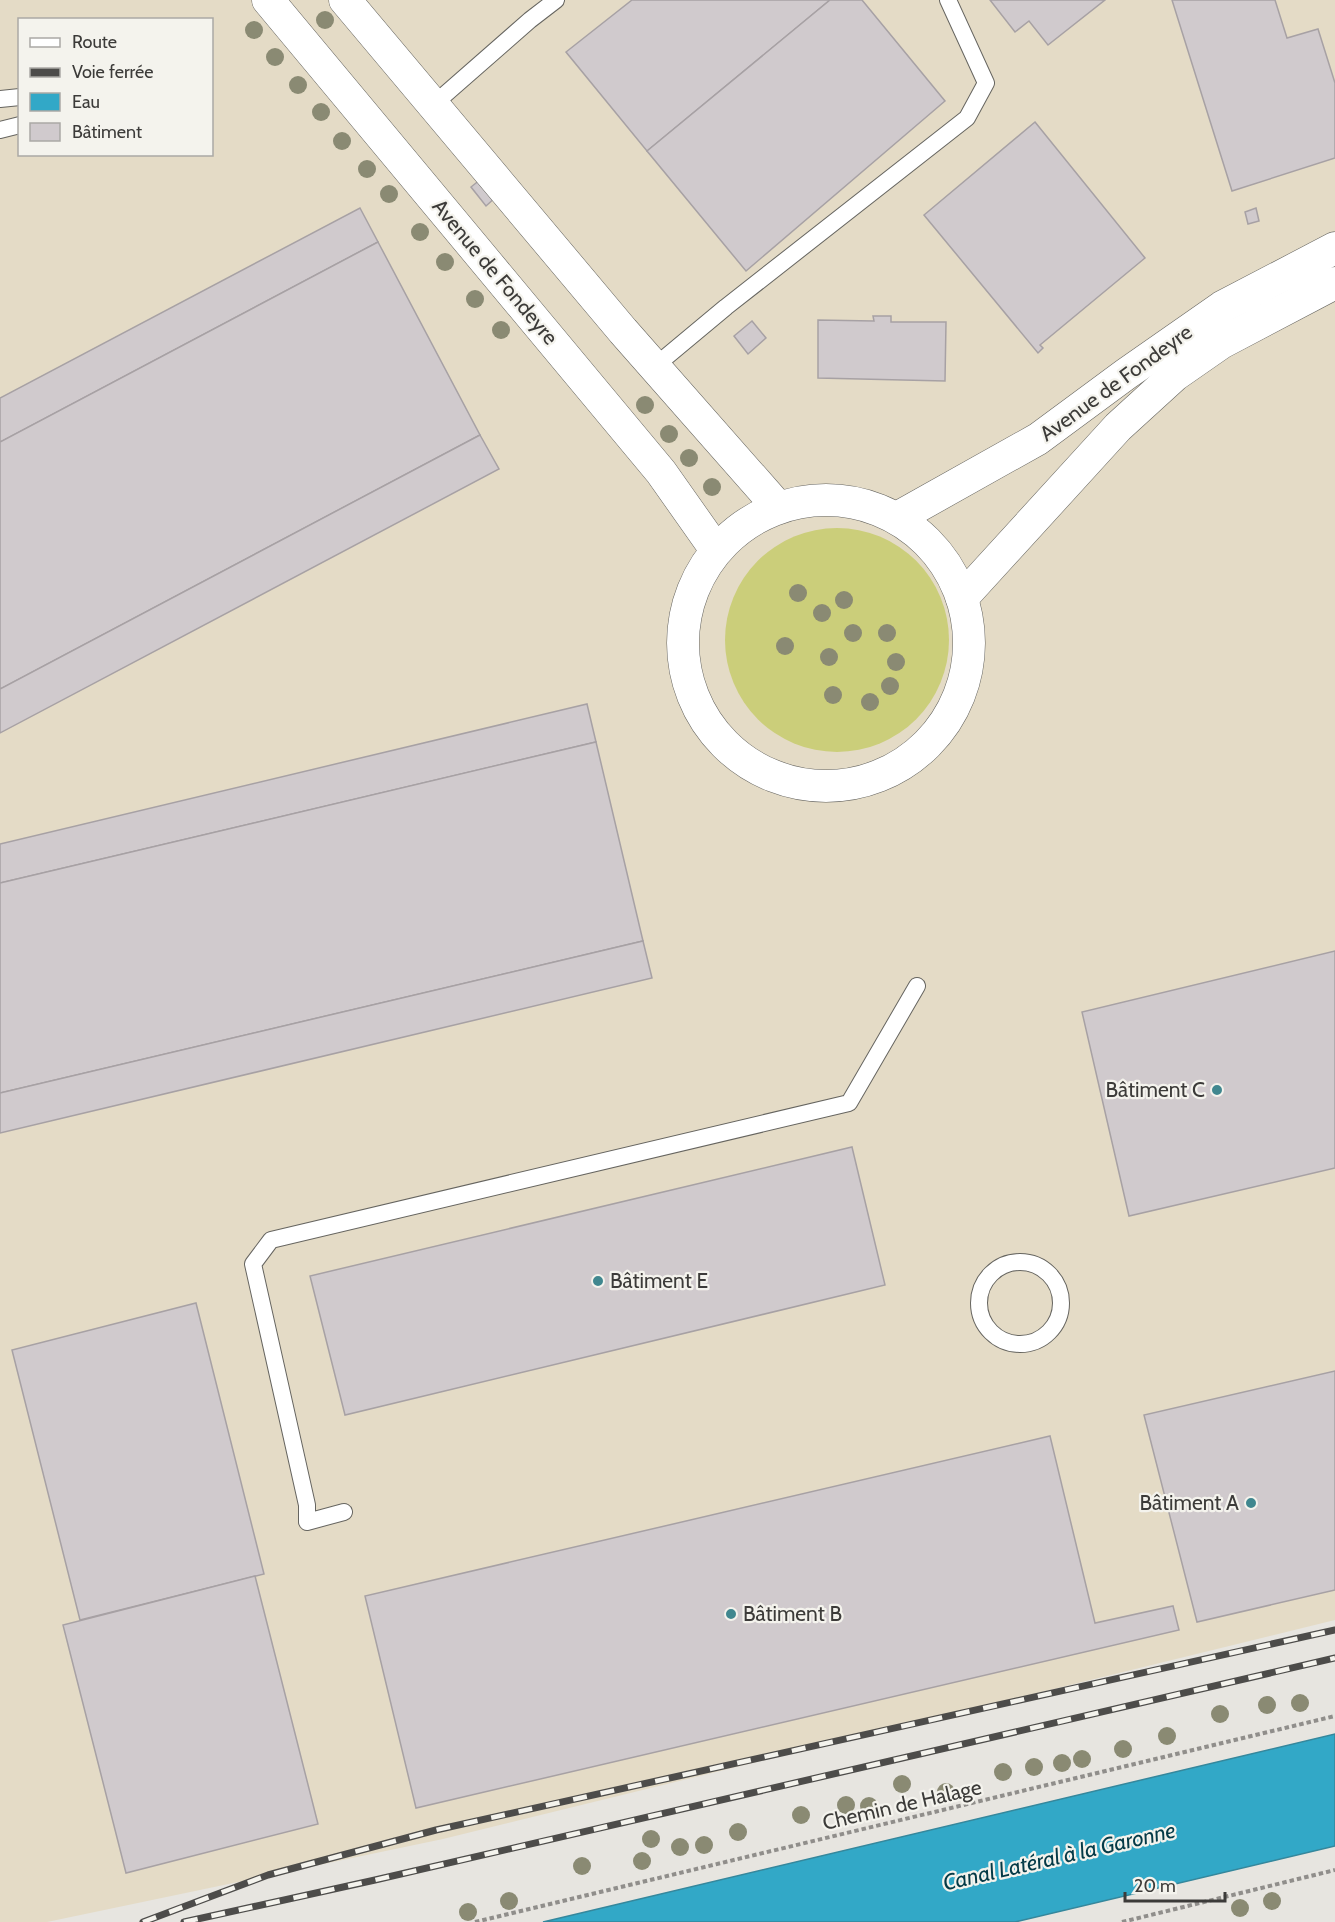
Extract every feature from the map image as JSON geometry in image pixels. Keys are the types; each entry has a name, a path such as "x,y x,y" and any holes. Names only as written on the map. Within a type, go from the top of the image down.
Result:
{"street":[{"name":"Avenue de Fondeyre","path":"268,0 661,472 716,550"},
{"path":"345,0 654,367 778,507"},
{"name":"Avenue de Fondeyre","path":"897,518 1038,439 1222,307 1335,248"},
{"name":"Avenue de Fondeyre","path":"962,598 1118,427 1174,375 1221,343 1335,283"},
{"path":"839,499 869,506 897,518 926,539 948,566 962,598 970,639 965,680 949,718 922,750 894,771 860,783 823,787 785,782 748,764 718,738 696,703 684,664 683,623 695,584 716,550 734,532 778,507 808,500 839,499"}],"lane":[{"path":"433,105 556,0"},
{"path":"654,367 726,307 967,118 986,83 948,0"},
{"path":"0,99 18,97"},
{"path":"0,130 18,126"},
{"path":"344,1512 307,1522 308,1505 253,1264 272,1240 849,1103 917,986"},
{"path":"1024,1262 1044,1269 1054,1280 1060,1293 1061,1306 1057,1321 1049,1332 1037,1340 1023,1344 1009,1342 996,1336 986,1326 980,1313 979,1299 983,1285 991,1273 1003,1265 1024,1262"}],"path":[{"name":"Chemin de Halage","path":"475,1922 1335,1716"},
{"path":"1122,1922 1335,1870"}],"shaded area":[{"path":"0,0 1335,0 1335,1620 443,1839 47,1922 0,1922"}],"green space":[{"path":"826,528 848,528 880,536 890,541 908,553 924,569 941,597 947,618 949,640 947,662 941,683 924,711 908,727 880,744 848,752 826,752 794,744 784,739 766,727 750,711 733,683 725,651 725,629 733,597 738,587 750,569 766,553 794,536"}],"water":[{"name":"Canal Latéral à la Garonne","path":"1335,1734 1335,1846 1015,1922 543,1922"}],"building":[{"path":"632,0 830,0 647,151 566,52"},
{"path":"830,0 862,0 945,101 746,271 647,151"},
{"path":"990,0 1105,0 1048,45 1029,21 1015,32"},
{"path":"1172,0 1275,0 1287,38 1318,29 1335,83 1335,158 1232,191"},
{"path":"1035,122 1145,258 1040,345 1043,348 1038,353 924,215"},
{"path":"481,179 496,197 486,206 471,187"},
{"path":"360,208 378,242 0,442 0,398"},
{"path":"1256,208 1259,221 1248,224 1245,212"},
{"path":"378,242 480,435 0,689 0,442"},
{"path":"873,316 891,316 891,322 946,322 945,381 818,378 818,320 874,321"},
{"path":"752,321 766,338 748,354 734,336"},
{"path":"480,435 499,469 0,733 0,689"},
{"path":"587,704 596,742 0,883 0,844"},
{"path":"596,742 643,941 0,1093 0,883"},
{"path":"643,941 652,978 0,1133 0,1093"},
{"name":"Bâtiment C","path":"1335,951 1335,1168 1129,1216 1082,1012"},
{"name":"Bâtiment E","path":"852,1147 885,1285 345,1415 310,1276"},
{"path":"196,1303 264,1574 80,1620 12,1350"},
{"name":"Bâtiment A","path":"1335,1371 1335,1590 1197,1622 1144,1415"},
{"name":"Bâtiment B","path":"1050,1436 1095,1623 1173,1606 1179,1630 416,1808 365,1596"},
{"path":"255,1576 318,1824 126,1873 63,1625"}],"railway":[{"path":"143,1922 268,1875 436,1830 1335,1630"},
{"path":"184,1922 1335,1658"}],"place":[{"name":"Bâtiment C","path":"1217,1090"},
{"name":"Bâtiment E","path":"598,1281"},
{"name":"Bâtiment A","path":"1251,1503"},
{"name":"Bâtiment B","path":"731,1614"}]}
